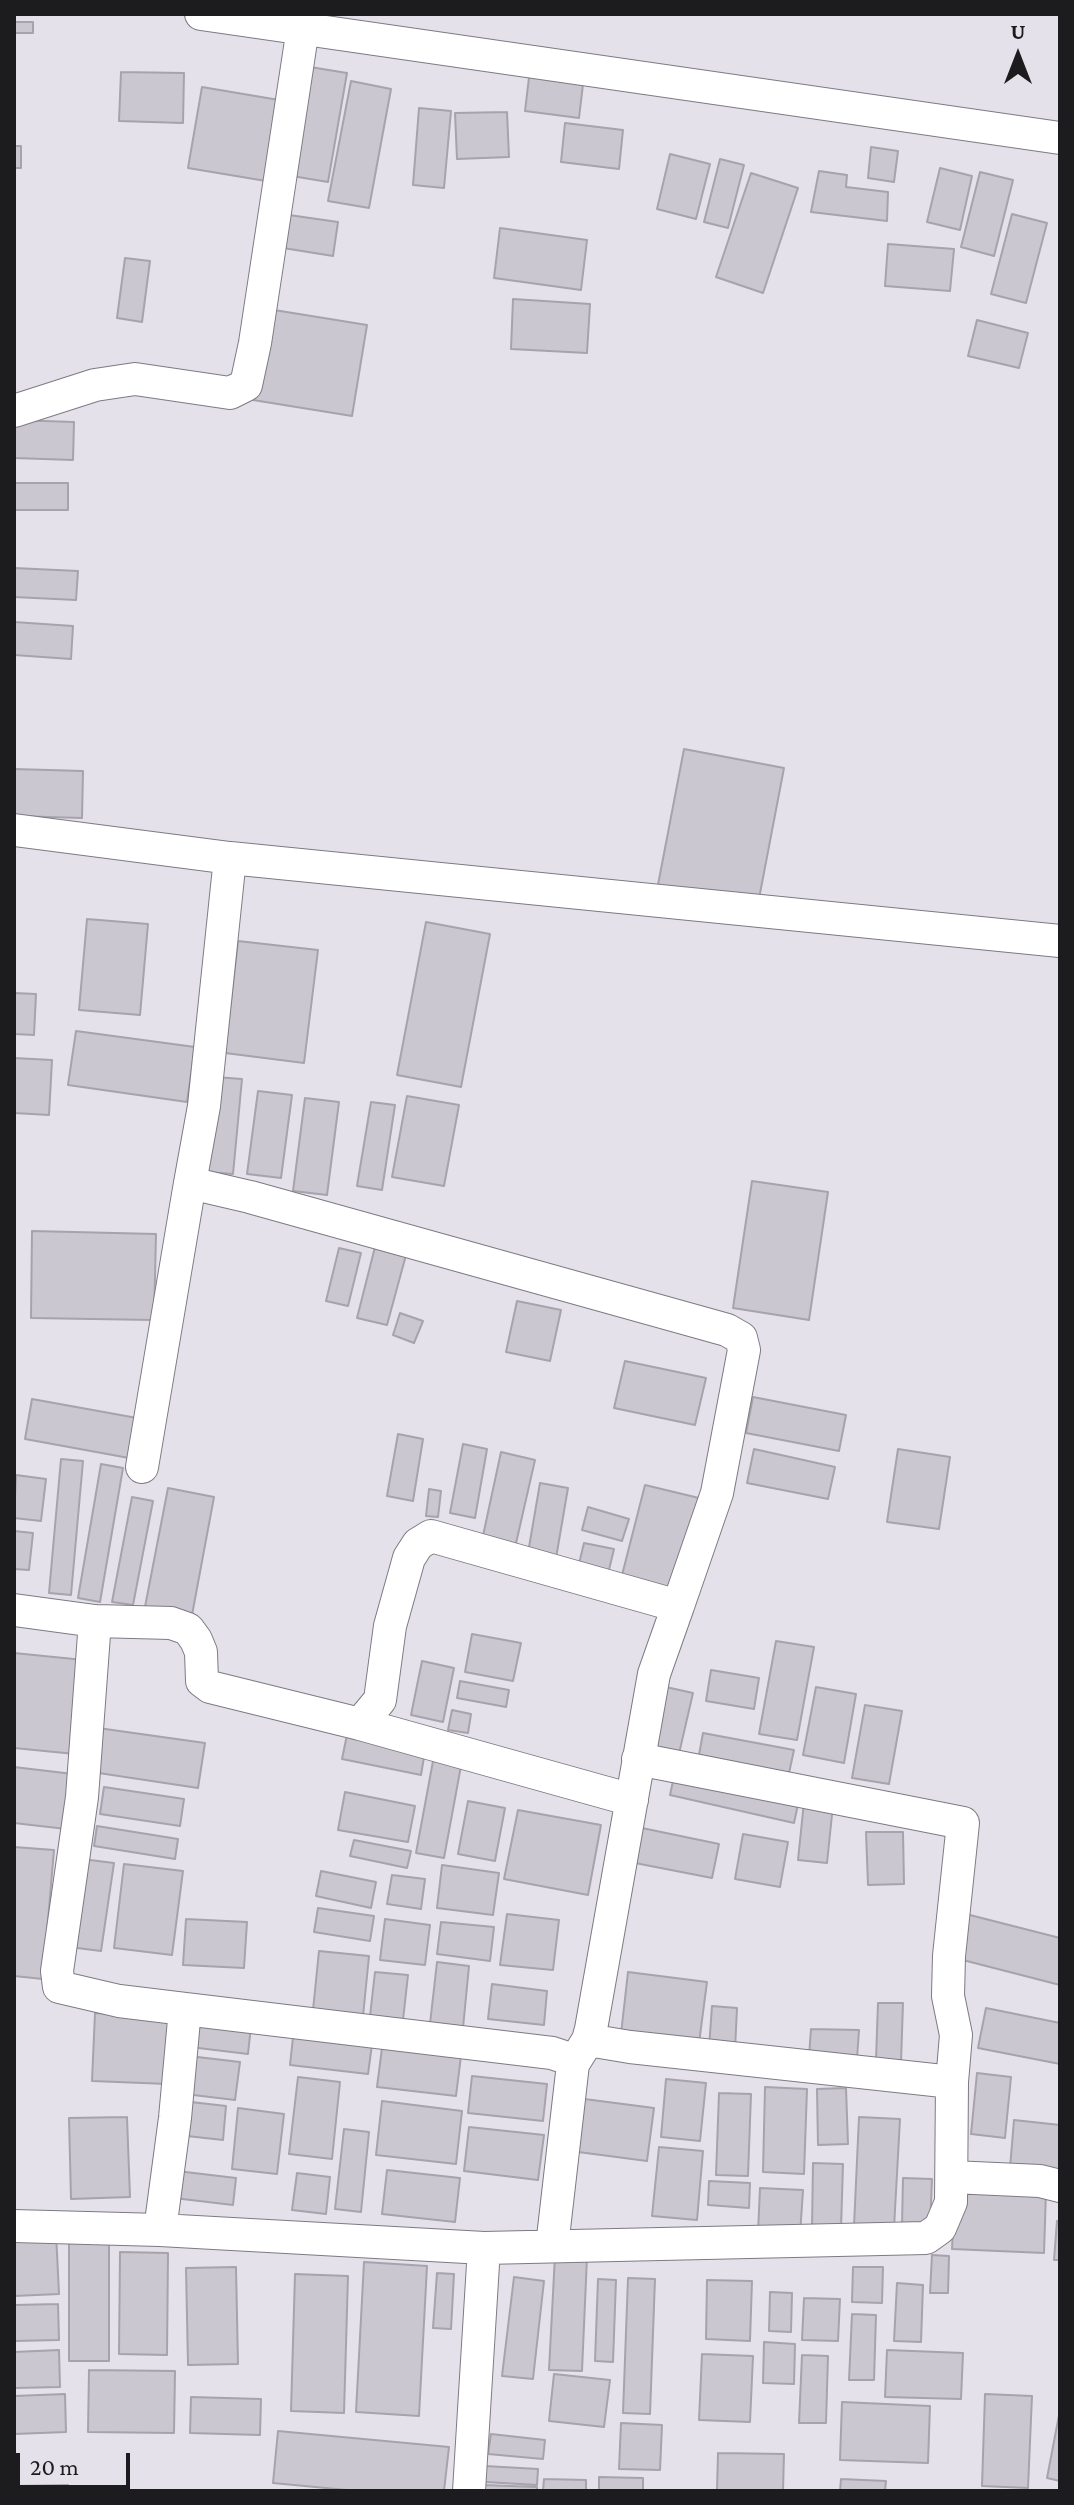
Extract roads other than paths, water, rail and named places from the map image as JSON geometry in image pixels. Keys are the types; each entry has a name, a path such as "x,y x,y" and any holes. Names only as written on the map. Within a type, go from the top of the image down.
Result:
{"street":[{"path":"201,14 1060,138"},
{"path":"14,411 95,385 135,379 230,393 246,385 303,28"},
{"path":"14,830 230,858 1060,941"},
{"path":"142,1467 204,1106 230,858"},
{"path":"190,1183 712,1326 741,1338 744,1350 717,1493 654,1674 632,1800 580,2052 552,2246"},
{"path":"360,1724 380,1700 390,1626 409,1558 418,1544 431,1536 678,1606"},
{"path":"14,1610 95,1621 171,1623 188,1629 196,1640 201,1652 202,1681 210,1687 360,1724 632,1800"},
{"path":"95,1621 82,1797 57,1971 59,1987 119,2001 552,2053 567,2058 580,2052 630,2047 952,2082"},
{"path":"14,2226 160,2230 484,2248 926,2238 940,2228 951,2202 952,2082 956,2035 948,1996 949,1956 963,1823 638,1759"},
{"path":"160,2230 185,2009"},
{"path":"952,2177 1040,2181 1060,2186"},
{"path":"469,2491 484,2248"}]}
